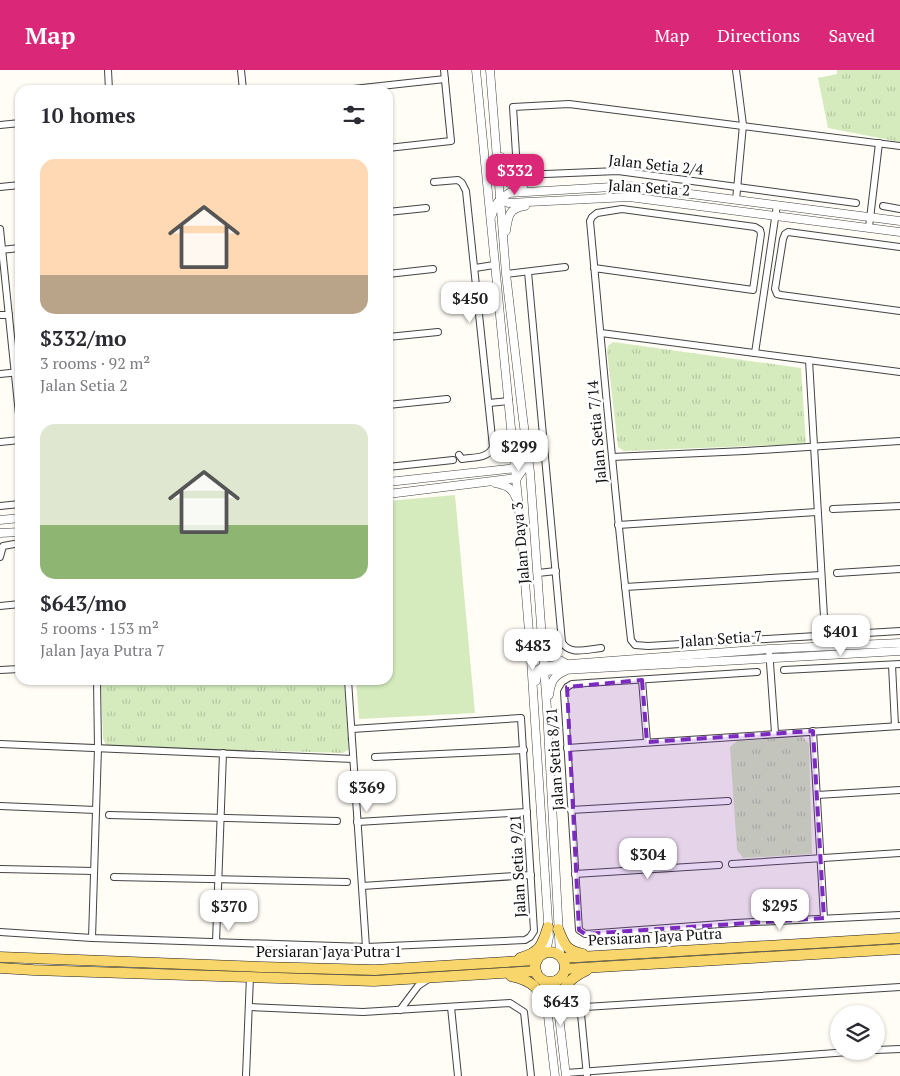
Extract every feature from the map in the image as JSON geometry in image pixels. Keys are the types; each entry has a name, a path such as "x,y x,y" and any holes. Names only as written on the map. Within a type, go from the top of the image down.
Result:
{"main road":[{"path":"507,962 537,950 553,928 570,950 591,956"},
{"name":"Persiaran Jaya Putra","path":"561,957 900,938"},
{"name":"Persiaran Jaya Putra","path":"565,969 900,949"},
{"name":"Persiaran Jaya Putra 1","path":"0,957 375,970 507,962 553,953 561,957"},
{"path":"542,956 536,971 544,981 555,982 561,978 565,969 561,957"},
{"path":"558,1004 562,990 567,983 575,976 594,967"},
{"name":"Persiaran Jaya Putra 1","path":"0,968 374,981 536,971"},
{"path":"497,974 523,979 533,984 540,993 548,1010"}],"street":[{"path":"108,70 109,85"},
{"path":"241,70 242,85"},
{"path":"393,147 450,141 444,70"},
{"name":"Jalan Daya 3","path":"476,70 494,265 510,401 512,437 518,473 533,698 553,928 561,957"},
{"name":"Jalan Daya 3","path":"490,70 506,274 530,472 542,631 542,669 547,709 553,928 542,956"},
{"path":"736,70 744,125 736,200"},
{"path":"393,85 445,80"},
{"name":"Jalan Setia 2/4","path":"744,125 569,104 513,107 517,170 521,175 618,171 856,203"},
{"path":"494,121 505,180 509,184 515,187 571,188"},
{"path":"475,268 494,265 496,258 492,215 493,207 500,200 492,186 486,135 481,122"},
{"path":"0,125 15,124"},
{"path":"744,125 900,146"},
{"path":"869,228 879,144"},
{"path":"434,182 458,180 466,191 489,403 493,447 491,452 486,455 462,458 459,455"},
{"path":"0,187 15,186"},
{"name":"Jalan Setia 2","path":"500,200 509,193 629,186 900,221"},
{"name":"Jalan Setia 2","path":"500,200 508,203 629,197 900,232"},
{"path":"505,244 510,212 516,207 572,199"},
{"path":"755,353 777,205"},
{"path":"883,206 900,208"},
{"path":"393,211 426,208"},
{"name":"Jalan Setia 7/14","path":"594,268 753,290 761,234 760,230 755,227 622,209 598,212 592,216 590,221 594,268 601,334 618,525 631,640 635,645 648,646 825,634"},
{"path":"0,229 15,358"},
{"path":"900,247 788,232 783,239 776,290 777,294 900,311"},
{"path":"1,250 15,249"},
{"path":"506,274 565,267"},
{"path":"393,273 433,269"},
{"path":"528,272 561,638 564,646 574,651 601,648"},
{"path":"0,315 9,315"},
{"path":"393,336 438,332"},
{"path":"601,334 900,372"},
{"path":"808,360 825,634 900,631"},
{"path":"0,374 15,373"},
{"path":"393,404 447,399"},
{"path":"489,403 510,401"},
{"path":"393,493 485,482 518,473 524,468 521,431 523,419"},
{"path":"484,472 504,465 511,457 512,437"},
{"path":"0,442 15,440"},
{"path":"612,457 900,441"},
{"path":"393,466 453,460"},
{"path":"393,481 484,472 518,473"},
{"path":"518,473 525,482 533,523"},
{"path":"485,482 504,484 512,490 520,520"},
{"path":"0,506 15,504"},
{"path":"833,510 900,506"},
{"path":"618,525 817,512"},
{"path":"0,520 15,518"},
{"path":"0,534 15,532"},
{"path":"0,557 3,546 15,543"},
{"path":"837,573 900,569"},
{"path":"538,573 556,571"},
{"path":"625,587 821,574"},
{"path":"0,606 15,604"},
{"path":"542,631 552,656 570,667 553,679 547,709"},
{"name":"Jalan Setia 7","path":"542,669 900,643"},
{"path":"530,644 535,665 542,669 536,674 536,690 533,698"},
{"name":"Jalan Setia 7","path":"769,653 900,651"},
{"path":"769,653 776,733"},
{"path":"784,670 900,664"},
{"path":"567,748 897,726 892,665"},
{"path":"0,670 15,669"},
{"name":"Jalan Setia 8/21","path":"756,672 572,684 567,687 564,692 579,930 585,934 824,918"},
{"path":"642,680 647,742"},
{"path":"92,938 98,748 97,685"},
{"path":"348,685 366,947"},
{"name":"Jalan Setia 9/21","path":"0,932 92,938 366,947 526,940 530,938 534,932 521,718 352,729"},
{"path":"813,731 824,918 900,915"},
{"path":"0,744 353,758"},
{"path":"375,757 524,750"},
{"path":"216,942 223,753"},
{"path":"817,795 900,790"},
{"path":"571,810 728,801"},
{"path":"0,806 96,810"},
{"path":"357,822 527,812"},
{"path":"109,815 337,821"},
{"path":"732,864 900,853"},
{"path":"575,874 719,865"},
{"path":"0,869 94,871"},
{"path":"362,886 531,875"},
{"path":"114,877 347,882"},
{"path":"246,1076 250,976"},
{"path":"400,1010 418,986 431,978"},
{"path":"544,981 555,1076"},
{"path":"555,982 566,1074 587,1074 830,1054"},
{"path":"587,1074 582,1011 586,1007 900,987"},
{"path":"249,1007 363,1012 510,1003 524,1012 531,1076"},
{"path":"451,1007 458,1076"},
{"path":"885,1049 900,1048"}],"highlighted area":[{"path":"642,680 647,742 813,731 824,918 585,934 579,930 567,687"}],"green space":[{"path":"837,70 900,70 900,142 828,128 818,78 837,74"},
{"path":"613,342 801,368 806,444 624,451 618,447 607,351 608,346"},
{"path":"455,495 475,713 359,719 356,685 393,685 393,501"},
{"path":"101,685 344,685 349,749 343,753 107,746 103,739"},
{"path":"803,737 809,744 812,854 743,858 737,850 730,747 737,741"}]}
